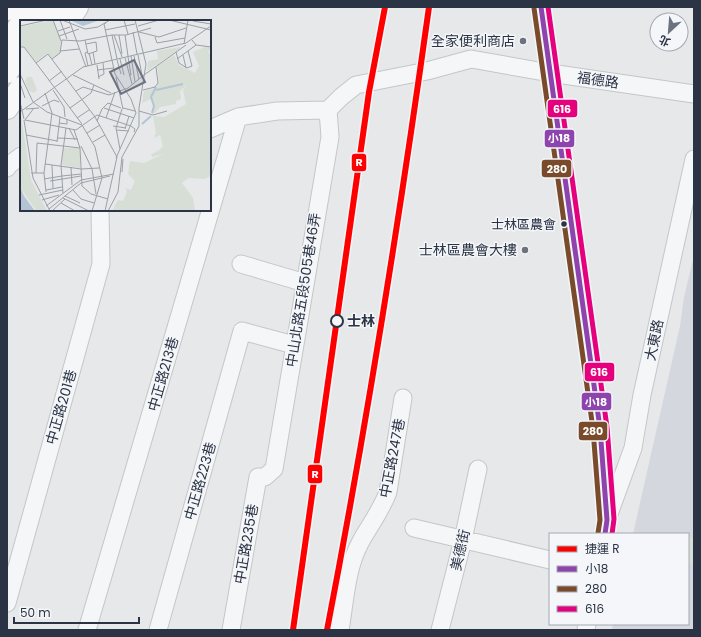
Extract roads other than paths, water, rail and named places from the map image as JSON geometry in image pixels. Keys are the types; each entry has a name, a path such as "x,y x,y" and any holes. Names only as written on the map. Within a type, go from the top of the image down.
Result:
{"main road":[{"path":"25,20 33,7"},
{"path":"44,20 53,7"},
{"path":"69,20 77,7"},
{"path":"7,72 15,35"},
{"path":"7,108 20,89"}],"street":[{"path":"541,7 600,428 606,527"},
{"name":"福德路","path":"328,110 356,85 427,71 471,59 550,74 694,94"},
{"path":"211,129 238,117 277,111 328,110"},
{"name":"中山北路五段505巷46弄","path":"274,469 330,137 328,110"},
{"name":"中正路213巷","path":"211,209 238,117"},
{"path":"7,168 20,157"},
{"name":"大東路","path":"606,527 633,448 642,395 694,159"},
{"name":"中正路201巷","path":"7,603 101,264 100,211"},
{"name":"中正路213巷","path":"87,630 210,211"},
{"path":"241,264 306,283"},
{"name":"中正路223巷","path":"158,630 242,331 294,345"},
{"name":"中正路247巷","path":"340,630 351,566 360,544 381,509 388,492 403,398"},
{"name":"中正路235巷","path":"231,630 258,477 265,477 274,469"},
{"name":"美德街","path":"440,630 463,540 478,469"},
{"path":"414,528 549,560"}],"metro line":[{"name":"R","path":"293,630 369,92 385,7"},
{"name":"R","path":"327,630 356,475 382,319 429,7"}],"place":[{"name":"全家便利商店","path":"523,41"},
{"name":"士林區農會","path":"564,224"},
{"name":"士林區農會大樓","path":"525,250"},
{"name":"士林","path":"337,321"}]}
